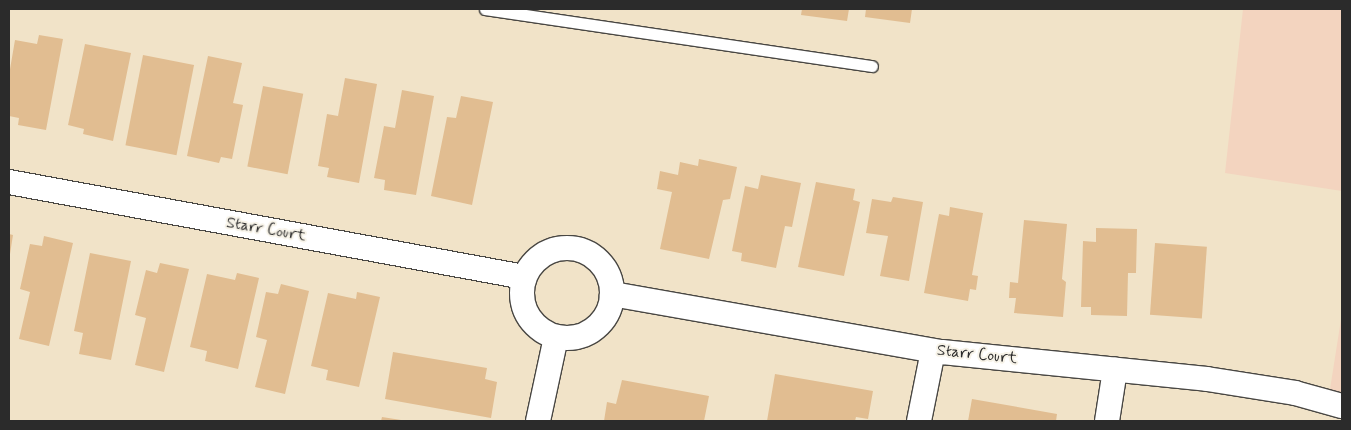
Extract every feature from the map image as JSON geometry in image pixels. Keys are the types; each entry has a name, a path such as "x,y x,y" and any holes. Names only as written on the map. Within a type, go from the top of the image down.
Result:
{"street":[{"name":"Starr Court","path":"9,182 524,278"},
{"path":"563,247 576,248 598,260 606,270 612,294 610,308 594,329 569,339 556,338 531,321 523,308 524,278 530,266 544,254 563,247"},
{"name":"Starr Court","path":"612,294 933,351 1261,387 1342,406"},
{"path":"538,421 556,338"},
{"path":"919,421 933,351"},
{"path":"1107,421 1115,370"}],"lane":[{"path":"485,9 872,66"}],"shaded area":[{"path":"1243,9 1342,9 1342,191 1225,173"},
{"path":"1342,313 1342,406 1328,402"}],"building":[{"path":"802,9 849,9 847,21 801,15"},
{"path":"866,9 912,9 910,23 865,17"},
{"path":"39,35 63,39 46,130 18,125 19,118 9,116 9,75 15,40 37,44"},
{"path":"85,44 131,53 113,141 83,134 84,129 68,125"},
{"path":"143,55 194,65 176,155 125,145"},
{"path":"208,56 242,63 233,103 243,105 232,159 221,157 219,163 187,156"},
{"path":"345,78 377,84 359,183 327,177 329,168 318,166 327,114 338,116"},
{"path":"263,86 303,94 288,174 247,166"},
{"path":"402,90 434,96 416,195 384,190 385,180 374,178 384,126 395,128"},
{"path":"461,96 493,102 472,205 431,196 447,117 456,118"},
{"path":"699,159 737,167 730,199 723,200 709,259 660,249 672,192 657,189 660,171 678,175 680,162 698,166"},
{"path":"761,175 801,183 792,227 785,226 776,268 741,261 742,253 732,251 745,186 758,189"},
{"path":"816,182 855,189 853,200 860,202 844,276 798,267"},
{"path":"893,197 923,202 909,281 880,276 888,236 866,233 872,199 891,202"},
{"path":"950,207 983,213 972,275 978,276 976,290 970,289 968,301 924,293 939,214 949,216"},
{"path":"1024,220 1067,224 1062,279 1066,282 1063,317 1014,313 1016,298 1009,298 1010,282 1018,283"},
{"path":"1096,228 1137,229 1136,273 1128,273 1127,316 1091,315 1091,307 1081,307 1083,241 1096,242"},
{"path":"9,234 13,235 10,254 9,254"},
{"path":"44,236 73,243 49,346 19,339 30,292 20,289 30,244 42,246"},
{"path":"1155,243 1207,247 1202,318 1150,315"},
{"path":"90,253 131,261 111,360 79,354 83,333 74,331"},
{"path":"160,263 189,269 164,372 135,365 146,318 135,315 146,270 157,273"},
{"path":"237,273 259,278 238,369 205,361 207,351 190,347 207,274 235,280"},
{"path":"281,284 309,291 285,394 255,387 267,340 256,337 266,292 278,294"},
{"path":"357,292 380,297 359,387 326,380 328,370 311,366 328,293 356,299"},
{"path":"393,352 487,368 485,379 497,382 491,418 385,399"},
{"path":"775,374 873,391 868,419 856,417 855,421 767,421"},
{"path":"622,380 709,396 704,421 604,421 607,402 616,404"},
{"path":"972,399 1057,414 1056,421 968,421"},
{"path":"382,417 401,420 401,421 381,421"}]}
